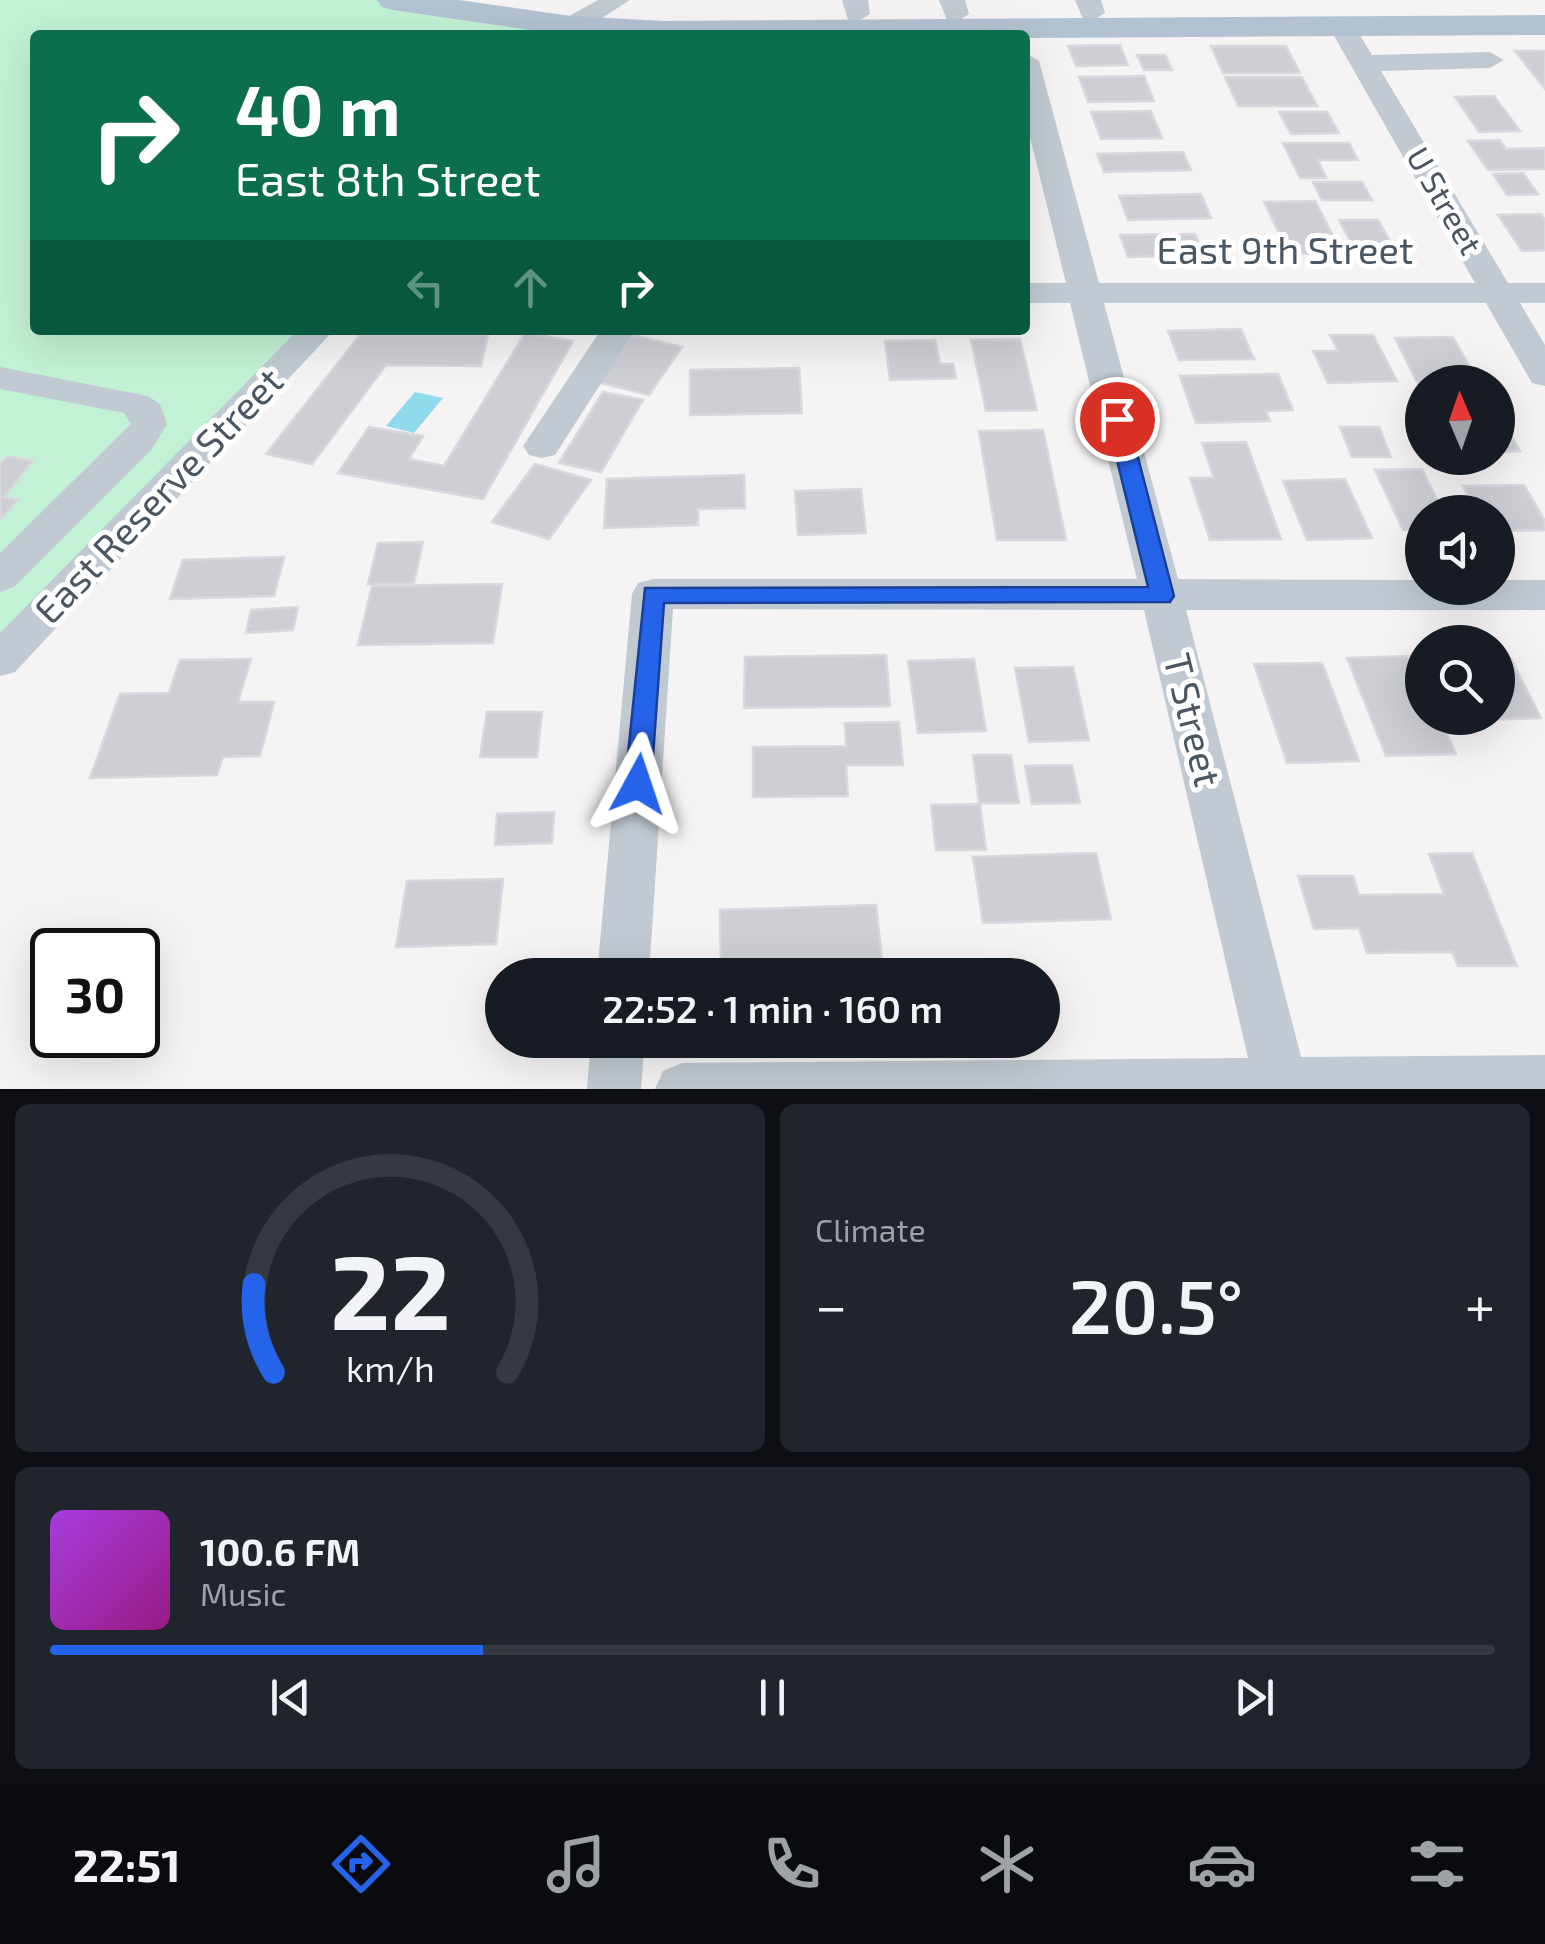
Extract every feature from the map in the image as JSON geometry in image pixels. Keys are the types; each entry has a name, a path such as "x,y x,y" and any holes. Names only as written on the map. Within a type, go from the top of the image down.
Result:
{"main road":[{"path":"393,0 588,11 722,13 856,7 1090,6 1347,13 1545,25"},
{"path":"1030,41 1347,13 1545,9"},
{"path":"588,11 772,30"}],"street":[{"name":"U Street","path":"1347,13 1364,64 1545,376"},
{"path":"1364,64 1490,60"},
{"name":"T Street","path":"1030,81 1162,596 1281,1085"},
{"name":"East 9th Street","path":"1030,293 1545,293"},
{"name":"East Reserve Street","path":"0,660 312,335"},
{"path":"542,446 615,335"},
{"path":"0,378 135,404 146,412 149,424 140,440 0,578"},
{"path":"624,958 653,594 1545,595"},
{"path":"614,1089 617,1058"},
{"path":"682,1089 1545,1081"}],"green space":[{"path":"0,0 393,0 545,28 30,30 30,335 310,335 0,660"}],"water":[{"path":"415,392 443,398 414,433 386,426"}],"building":[{"path":"1120,45 1128,65 1076,66 1068,46"},
{"path":"1211,46 1286,46 1300,73 1223,73"},
{"path":"1515,51 1545,51 1545,89"},
{"path":"1137,55 1165,55 1172,70 1144,70"},
{"path":"1144,76 1154,101 1088,102 1079,77"},
{"path":"1225,77 1302,77 1317,106 1238,106"},
{"path":"1494,96 1520,131 1479,132 1455,97"},
{"path":"1151,111 1162,138 1101,139 1091,112"},
{"path":"1279,112 1327,112 1339,133 1291,134"},
{"path":"1500,140 1506,149 1545,148 1545,169 1488,170 1468,141"},
{"path":"1283,143 1349,143 1358,160 1318,160 1326,178 1300,178"},
{"path":"1183,152 1191,170 1104,172 1097,154"},
{"path":"1523,173 1538,194 1507,195 1493,174"},
{"path":"1313,182 1362,182 1372,200 1322,200"},
{"path":"1201,194 1211,218 1128,220 1119,196"},
{"path":"1315,201 1342,253 1289,254 1264,202"},
{"path":"1541,214 1545,220 1545,250 1522,251 1498,215"},
{"path":"1339,220 1378,220 1397,253 1357,254"},
{"path":"1195,234 1204,255 1128,257 1120,235"},
{"path":"1241,329 1254,359 1179,360 1168,331"},
{"path":"360,335 488,335 481,366 386,365 312,464 266,454"},
{"path":"524,335 573,341 483,499 338,473 369,427 423,436 409,459 444,466"},
{"path":"632,335 682,347 649,395 597,382"},
{"path":"1330,335 1373,335 1397,381 1328,383 1313,351 1338,351"},
{"path":"1453,337 1469,365 1408,365 1395,338"},
{"path":"1020,339 1037,410 986,411 971,340"},
{"path":"935,340 940,364 953,364 956,378 890,380 885,341"},
{"path":"799,368 802,413 690,415 690,370"},
{"path":"1278,374 1293,410 1266,411 1270,421 1196,423 1180,376"},
{"path":"603,392 643,400 601,472 559,463"},
{"path":"1340,427 1379,427 1391,457 1352,457"},
{"path":"1043,430 1066,540 997,540 979,431"},
{"path":"1246,442 1281,539 1210,540 1190,478 1214,478 1202,443"},
{"path":"8,456 33,461 4,497 18,500 0,520 0,463"},
{"path":"535,464 591,480 549,539 492,522"},
{"path":"1405,469 1405,475 1425,475 1435,495 1405,495 1405,530 1403,530 1375,470"},
{"path":"744,475 745,508 698,509 698,525 604,528 607,479"},
{"path":"1345,479 1372,538 1307,540 1283,481"},
{"path":"1524,485 1545,521 1545,530 1515,531 1515,495 1468,495 1463,486"},
{"path":"861,489 866,533 798,535 795,491"},
{"path":"423,542 414,583 368,584 378,543"},
{"path":"284,557 274,596 170,599 183,560"},
{"path":"502,584 493,643 358,645 372,586"},
{"path":"298,607 293,630 246,633 251,610"},
{"path":"886,655 890,706 744,708 745,657"},
{"path":"1405,656 1405,735 1448,735 1456,754 1386,756 1347,658"},
{"path":"251,659 238,702 274,702 260,756 223,757 217,775 90,778 120,694 169,693 180,660"},
{"path":"974,659 986,731 918,733 908,661"},
{"path":"1322,663 1359,761 1287,763 1254,664"},
{"path":"1073,667 1089,740 1029,742 1015,668"},
{"path":"1515,667 1541,718 1515,719"},
{"path":"487,712 542,712 537,757 480,757"},
{"path":"899,722 903,765 846,765 848,796 753,797 753,747 846,746 845,723"},
{"path":"973,755 1011,755 1019,803 979,803"},
{"path":"1072,765 1080,803 1032,804 1025,766"},
{"path":"980,804 986,850 936,850 931,805"},
{"path":"554,812 552,843 495,845 497,814"},
{"path":"1096,853 1111,919 983,923 973,857"},
{"path":"1472,853 1517,966 1458,966 1452,952 1367,953 1359,928 1314,929 1298,876 1353,876 1359,895 1444,894 1429,854"},
{"path":"503,879 496,944 396,947 407,881"},
{"path":"876,905 882,958 721,958 720,910"}],"route":[{"path":"638,784 653,594 1162,596 1117,419"}]}
